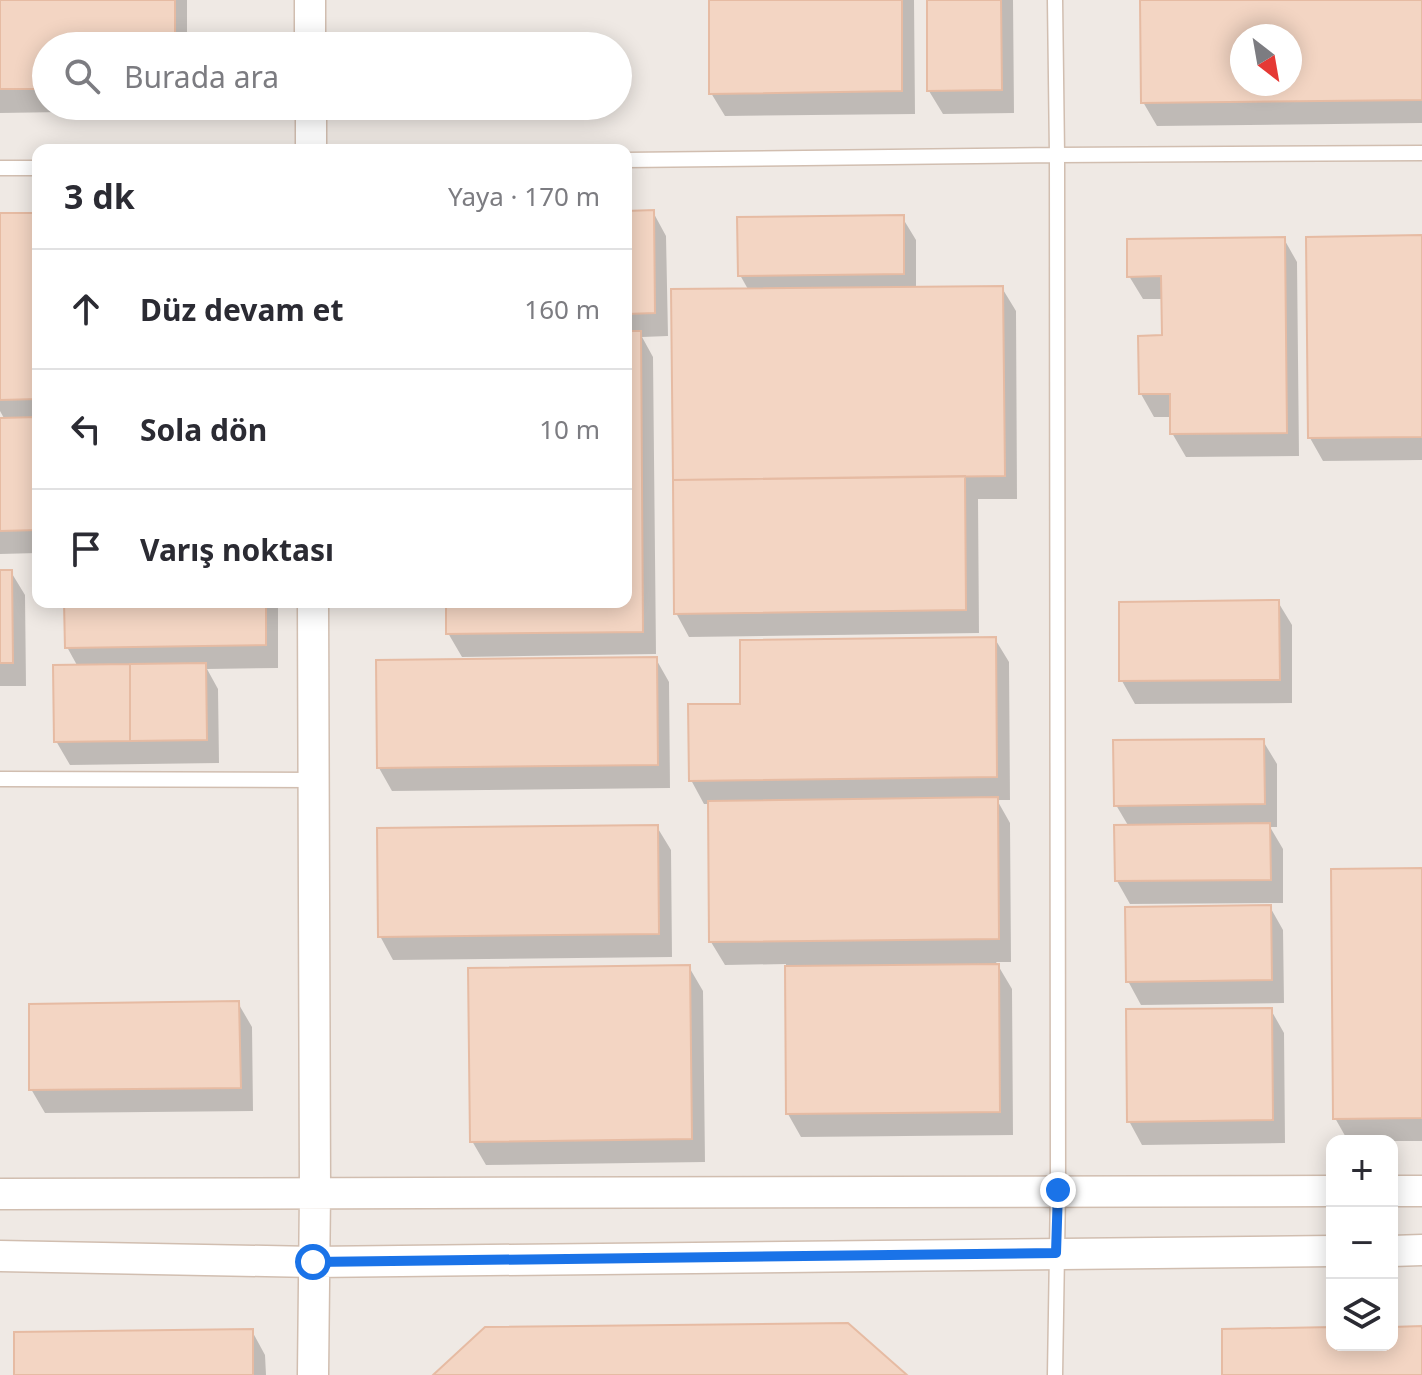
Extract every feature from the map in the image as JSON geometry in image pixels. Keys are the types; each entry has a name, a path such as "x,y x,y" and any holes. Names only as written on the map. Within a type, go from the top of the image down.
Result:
{"street":[{"path":"310,0 310,32"},
{"path":"311,120 311,144"},
{"path":"313,608 313,1375"},
{"path":"0,1194 1326,1191"},
{"path":"1398,1191 1422,1191"},
{"path":"1398,1251 1422,1250"},
{"path":"0,1256 313,1262 1326,1251"}],"lane":[{"path":"1055,0 1058,1190 1055,1375"},
{"path":"632,160 1422,153"},
{"path":"0,168 32,168"},
{"path":"0,779 313,780"}],"shaded area":[{"path":"0,0 1422,0 1422,1375 0,1375"}],"building":[{"path":"0,0 175,0 175,32 32,32 32,89 0,89"},
{"path":"709,0 902,0 902,91 709,94"},
{"path":"927,0 1001,0 1002,90 927,91"},
{"path":"1140,0 1422,0 1422,100 1141,103"},
{"path":"654,210 655,313 632,314 632,211"},
{"path":"0,213 32,213 32,399 0,400"},
{"path":"904,215 904,274 738,276 737,217"},
{"path":"1422,235 1422,437 1308,438 1306,237"},
{"path":"1285,237 1287,433 1170,434 1170,394 1139,394 1138,336 1162,335 1161,276 1127,277 1127,239"},
{"path":"1003,286 1005,476 673,480 671,289"},
{"path":"632,331 641,331 643,632 446,634 446,608 632,608"},
{"path":"32,417 32,530 0,531 0,418"},
{"path":"965,476 966,610 674,614 673,480"},
{"path":"0,570 12,570 13,663 0,663"},
{"path":"1279,600 1280,680 1119,681 1119,602"},
{"path":"64,608 266,608 266,645 65,648"},
{"path":"996,637 997,777 689,781 688,704 740,704 740,640"},
{"path":"657,657 658,765 377,768 376,660"},
{"path":"206,663 207,740 130,741 130,664"},
{"path":"130,664 130,741 54,742 53,665"},
{"path":"1264,739 1265,804 1114,806 1113,740"},
{"path":"998,797 999,939 709,942 708,801"},
{"path":"1270,823 1271,880 1115,881 1114,825"},
{"path":"658,825 659,934 378,937 377,828"},
{"path":"1422,868 1422,1118 1333,1119 1331,869"},
{"path":"1271,905 1272,980 1126,982 1125,907"},
{"path":"999,964 1000,1112 786,1114 785,966"},
{"path":"690,965 692,1139 470,1142 468,968"},
{"path":"239,1001 241,1088 29,1090 29,1004"},
{"path":"1272,1008 1273,1120 1127,1122 1126,1009"},
{"path":"848,1323 907,1375 433,1375 485,1327"},
{"path":"1422,1326 1422,1375 1222,1375 1222,1329 1326,1327 1326,1351 1398,1351 1398,1327"},
{"path":"253,1329 253,1375 14,1375 14,1332"}],"route":[{"path":"313,1262 1056,1253 1058,1190"}]}
